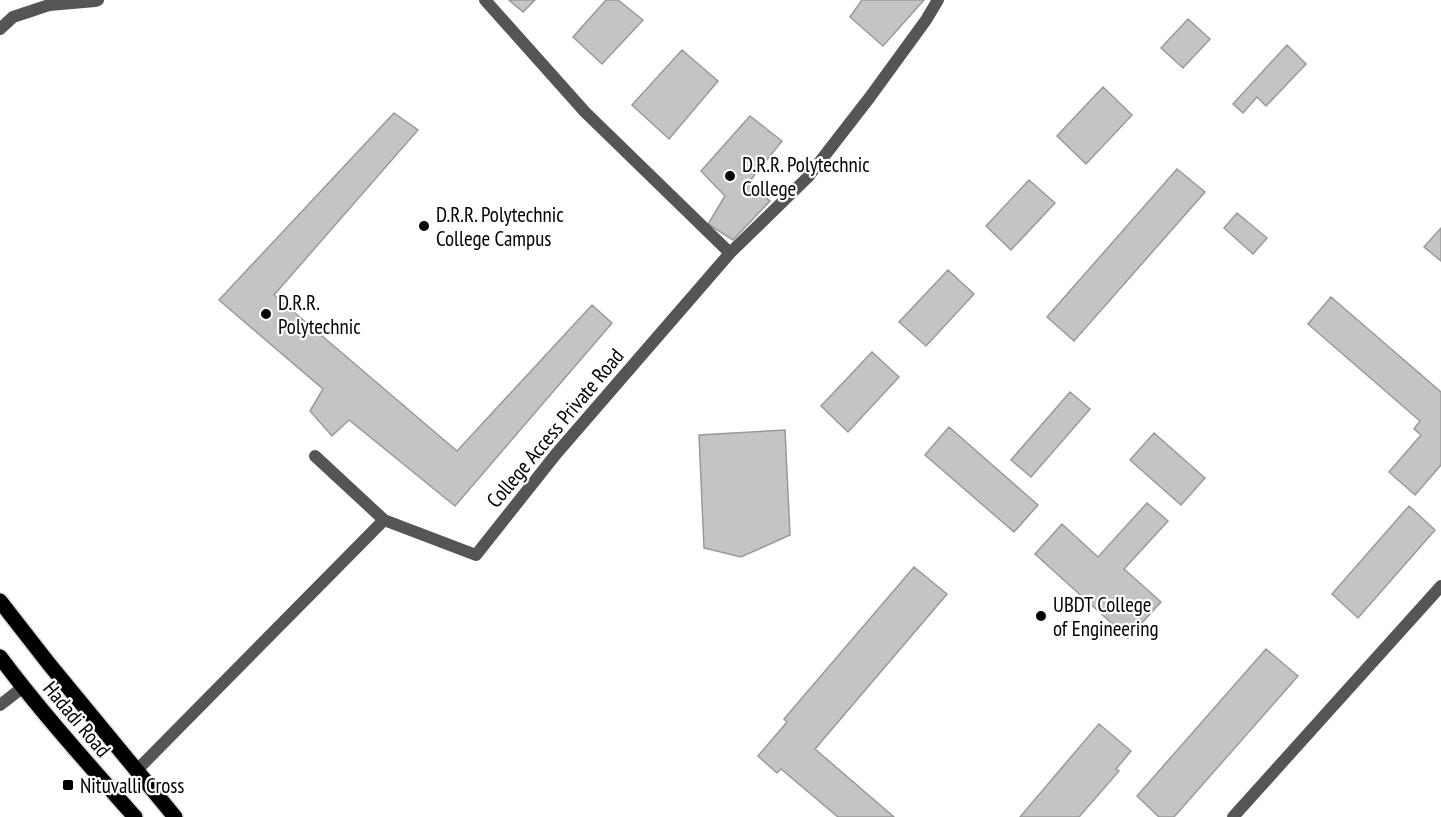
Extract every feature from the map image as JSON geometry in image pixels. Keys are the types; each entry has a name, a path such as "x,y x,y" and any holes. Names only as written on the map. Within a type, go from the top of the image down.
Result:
{"main road":[{"path":"0,601 175,817"},
{"name":"Hadadi Road","path":"0,657 22,688 130,812"}],"street":[{"path":"0,29 13,17 50,5 98,0"},
{"path":"485,0 585,112 730,253"},
{"name":"College Access Private Road","path":"315,456 384,520 476,555 556,454 730,253 808,177 870,97 938,0"},
{"path":"137,770 384,520"},
{"path":"1233,817 1441,586"},
{"path":"0,705 22,688"}],"building":[{"path":"509,0 535,0 523,12"},
{"path":"606,0 618,0 643,20 602,64 573,37"},
{"path":"862,0 924,0 883,46 850,17"},
{"path":"1188,19 1210,39 1183,68 1161,48"},
{"path":"1287,45 1306,64 1266,106 1257,97 1243,113 1233,104"},
{"path":"682,50 718,81 669,139 632,105"},
{"path":"1103,87 1132,115 1086,164 1057,136"},
{"name":"D.R.R. Polytechnic","path":"394,113 418,130 274,295 457,451 592,305 612,323 455,506 349,420 332,436 310,411 323,389 219,300"},
{"name":"D.R.R. Polytechnic College","path":"750,116 782,141 749,182 770,201 733,240 708,224 725,196 701,171"},
{"path":"1177,169 1205,192 1074,341 1047,317"},
{"path":"1029,180 1055,203 1011,250 986,226"},
{"path":"1237,213 1267,238 1253,254 1224,228"},
{"path":"1441,228 1441,261 1424,247"},
{"path":"948,270 974,294 926,346 899,322"},
{"path":"1331,297 1441,392 1441,465 1415,495 1389,472 1421,435 1414,429 1420,421 1308,324"},
{"path":"872,352 899,377 848,432 821,406"},
{"path":"1070,392 1090,409 1031,477 1011,460"},
{"path":"949,427 1038,505 1014,532 925,455"},
{"path":"785,430 790,535 741,557 704,548 699,435"},
{"path":"1154,433 1205,478 1181,505 1130,460"},
{"path":"1147,503 1168,521 1124,569 1161,602 1128,638 1035,554 1062,524 1098,557"},
{"path":"1409,506 1435,530 1358,618 1332,594"},
{"path":"914,567 947,594 815,749 894,817 838,817 781,769 777,773 758,756 787,722 784,719"},
{"path":"1266,649 1298,676 1174,817 1159,817 1137,796"},
{"path":"1099,724 1131,751 1116,769 1119,771 1079,817 1020,817"}],"place":[{"name":"D.R.R. Polytechnic College","path":"730,176"},
{"name":"D.R.R. Polytechnic College Campus","path":"424,226"},
{"name":"D.R.R. Polytechnic","path":"266,314"},
{"name":"UBDT College of Engineering","path":"1041,616"},
{"name":"Nituvalli Cross","path":"68,785"}]}
